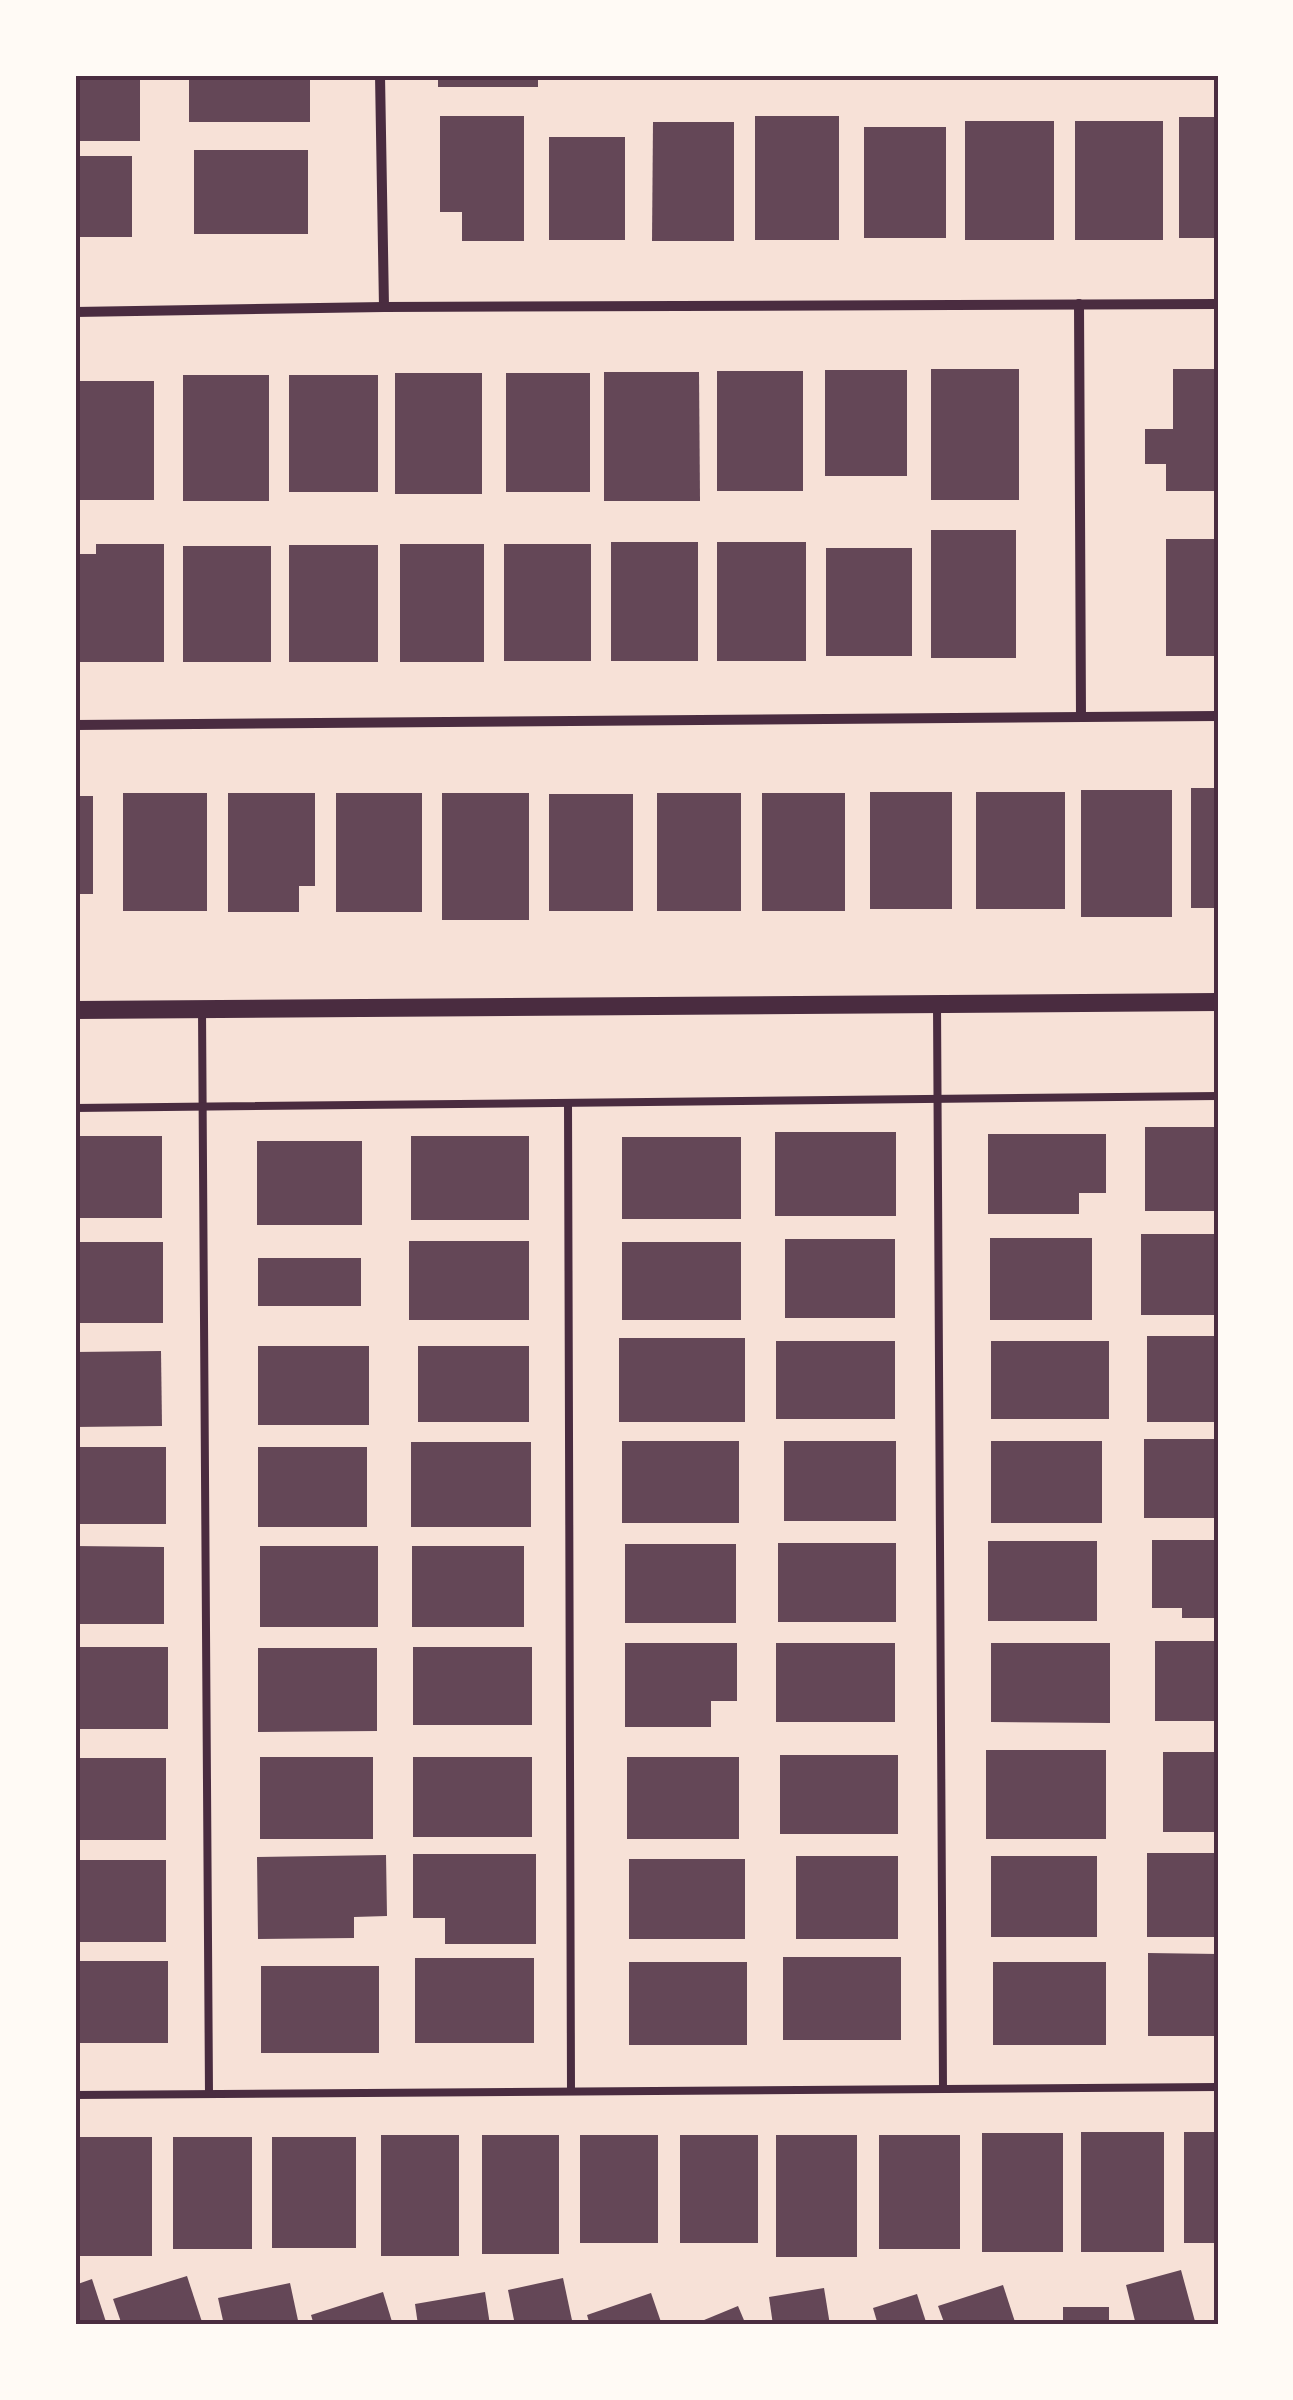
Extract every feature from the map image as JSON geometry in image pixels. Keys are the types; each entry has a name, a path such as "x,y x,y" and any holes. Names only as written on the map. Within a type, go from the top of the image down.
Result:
{"street":[{"path":"380,75 384,307"},
{"path":"1078,304 1082,716"},
{"path":"75,312 1218,304"},
{"path":"75,725 1218,716"},
{"path":"75,1010 1218,1002"}],"lane":[{"path":"938,1004 943,2088"},
{"path":"202,1009 209,2094"},
{"path":"75,1108 1218,1096"},
{"path":"568,1103 571,2091"},
{"path":"75,2095 1218,2087"}],"building":[{"path":"75,75 140,75 140,141 75,141"},
{"path":"189,75 310,75 310,122 189,122"},
{"path":"438,75 538,75 538,87 438,87"},
{"path":"440,116 524,116 524,241 462,241 462,212 440,212"},
{"path":"755,116 839,116 839,240 755,240"},
{"path":"1179,117 1218,117 1218,238 1179,238"},
{"path":"965,121 1054,121 1054,240 965,240"},
{"path":"1075,121 1163,121 1163,240 1075,240"},
{"path":"653,122 734,122 734,241 652,241"},
{"path":"864,127 946,127 946,238 864,238"},
{"path":"549,137 625,137 625,240 549,240"},
{"path":"194,150 308,150 308,234 194,234"},
{"path":"75,156 132,156 132,237 75,237"},
{"path":"931,369 1019,369 1019,500 931,500"},
{"path":"1173,369 1218,369 1218,491 1166,491 1166,464 1145,464 1145,429 1173,429"},
{"path":"825,370 907,370 907,476 825,476"},
{"path":"717,371 803,371 803,491 717,491"},
{"path":"604,372 699,372 700,501 604,501"},
{"path":"395,373 482,373 482,494 395,494"},
{"path":"506,373 590,373 590,492 506,492"},
{"path":"183,375 269,375 269,501 183,501"},
{"path":"289,375 378,375 378,492 289,492"},
{"path":"75,381 154,381 154,500 75,500"},
{"path":"931,530 1016,530 1016,658 931,658"},
{"path":"1166,539 1218,539 1218,656 1166,656"},
{"path":"611,542 698,542 698,661 611,661"},
{"path":"717,542 806,542 806,661 717,661"},
{"path":"96,544 164,544 164,662 76,662 76,554 96,554"},
{"path":"400,544 484,544 484,662 400,662"},
{"path":"504,544 591,544 591,661 504,661"},
{"path":"289,545 378,545 378,662 289,662"},
{"path":"183,546 271,546 271,662 183,662"},
{"path":"826,548 912,548 912,656 826,656"},
{"path":"1191,788 1218,788 1218,908 1191,908"},
{"path":"1081,790 1172,790 1172,917 1081,917"},
{"path":"870,792 952,792 952,909 870,909"},
{"path":"976,792 1065,792 1065,909 976,909"},
{"path":"123,793 207,793 207,911 123,911"},
{"path":"228,793 315,793 315,886 299,886 299,912 228,912"},
{"path":"336,793 422,793 422,912 336,912"},
{"path":"442,793 529,793 529,920 442,920"},
{"path":"657,793 741,793 741,911 657,911"},
{"path":"762,793 845,793 845,911 762,911"},
{"path":"549,794 633,794 633,911 549,911"},
{"path":"75,796 93,796 93,894 75,894"},
{"path":"1145,1127 1218,1127 1218,1211 1145,1211"},
{"path":"775,1132 896,1132 896,1216 775,1216"},
{"path":"988,1134 1106,1134 1106,1193 1079,1193 1079,1214 988,1214"},
{"path":"75,1136 162,1136 162,1218 75,1218"},
{"path":"411,1136 529,1136 529,1220 411,1220"},
{"path":"622,1137 741,1137 741,1219 622,1219"},
{"path":"257,1141 362,1141 362,1225 257,1225"},
{"path":"1141,1234 1218,1234 1218,1315 1141,1315"},
{"path":"990,1238 1092,1238 1092,1320 990,1320"},
{"path":"785,1239 895,1239 895,1318 785,1318"},
{"path":"409,1241 529,1241 529,1320 409,1320"},
{"path":"75,1242 163,1242 163,1323 75,1323"},
{"path":"622,1242 741,1242 741,1320 622,1320"},
{"path":"258,1258 361,1258 361,1306 258,1306"},
{"path":"1147,1336 1218,1336 1218,1422 1147,1422"},
{"path":"619,1338 745,1338 745,1422 619,1422"},
{"path":"776,1341 895,1341 895,1419 776,1419"},
{"path":"991,1341 1109,1341 1109,1419 991,1419"},
{"path":"258,1346 369,1346 369,1425 258,1425"},
{"path":"418,1346 529,1346 529,1422 418,1422"},
{"path":"161,1351 162,1426 75,1427 75,1352"},
{"path":"1144,1439 1218,1439 1218,1518 1144,1518"},
{"path":"622,1441 739,1441 739,1523 622,1523"},
{"path":"784,1441 896,1441 896,1521 784,1521"},
{"path":"991,1441 1102,1441 1102,1523 991,1523"},
{"path":"411,1442 531,1442 531,1527 411,1527"},
{"path":"75,1447 166,1447 166,1524 75,1524"},
{"path":"258,1447 367,1447 367,1527 258,1527"},
{"path":"1152,1540 1218,1540 1218,1618 1182,1618 1182,1608 1152,1608"},
{"path":"988,1541 1097,1541 1097,1621 988,1621"},
{"path":"778,1543 896,1543 896,1622 778,1622"},
{"path":"625,1544 736,1544 736,1623 625,1623"},
{"path":"75,1546 164,1547 164,1624 75,1624"},
{"path":"260,1546 378,1546 378,1627 260,1627"},
{"path":"412,1546 524,1546 524,1627 412,1627"},
{"path":"1155,1641 1218,1641 1218,1721 1155,1721"},
{"path":"625,1643 737,1643 737,1701 711,1701 711,1727 625,1727"},
{"path":"776,1643 895,1643 895,1722 776,1722"},
{"path":"991,1643 1110,1643 1110,1723 991,1722"},
{"path":"75,1647 168,1647 168,1729 75,1729"},
{"path":"413,1647 532,1647 532,1725 413,1725"},
{"path":"258,1648 377,1648 377,1731 258,1732"},
{"path":"986,1750 1106,1750 1106,1839 986,1839"},
{"path":"1163,1752 1218,1752 1218,1832 1163,1832"},
{"path":"780,1755 898,1755 898,1834 780,1834"},
{"path":"260,1757 373,1757 373,1839 260,1839"},
{"path":"413,1757 532,1757 532,1837 413,1837"},
{"path":"627,1757 739,1757 739,1839 627,1839"},
{"path":"75,1758 166,1758 166,1840 75,1840"},
{"path":"1147,1853 1218,1853 1218,1937 1147,1937"},
{"path":"413,1854 536,1854 536,1944 445,1944 445,1918 413,1918"},
{"path":"386,1855 387,1916 354,1917 354,1938 258,1939 257,1857"},
{"path":"796,1856 898,1856 898,1939 796,1939"},
{"path":"991,1856 1097,1856 1097,1937 991,1937"},
{"path":"629,1859 745,1859 745,1939 629,1939"},
{"path":"75,1860 166,1860 166,1942 75,1942"},
{"path":"1148,1953 1218,1954 1218,2036 1148,2036"},
{"path":"783,1957 901,1957 901,2040 783,2040"},
{"path":"415,1958 534,1958 534,2043 415,2043"},
{"path":"75,1961 168,1961 168,2043 75,2043"},
{"path":"629,1962 747,1962 747,2045 629,2045"},
{"path":"993,1962 1106,1962 1106,2045 993,2045"},
{"path":"261,1966 379,1966 379,2053 261,2053"},
{"path":"1081,2132 1164,2132 1164,2252 1081,2252"},
{"path":"1184,2132 1218,2132 1218,2243 1184,2243"},
{"path":"982,2133 1063,2133 1063,2252 982,2252"},
{"path":"381,2135 459,2135 459,2256 381,2256"},
{"path":"482,2135 559,2135 559,2254 482,2254"},
{"path":"580,2135 658,2135 658,2243 580,2243"},
{"path":"680,2135 758,2135 758,2243 680,2243"},
{"path":"776,2135 857,2135 857,2257 776,2257"},
{"path":"879,2135 960,2135 960,2249 879,2249"},
{"path":"75,2137 152,2137 152,2256 75,2256"},
{"path":"173,2137 252,2137 252,2249 173,2249"},
{"path":"272,2137 356,2137 356,2248 272,2248"},
{"path":"1181,2270 1196,2325 1136,2325 1126,2285"},
{"path":"187,2276 203,2325 122,2325 113,2299"},
{"path":"563,2278 573,2325 515,2325 508,2290"},
{"path":"92,2279 107,2325 75,2325 75,2285"},
{"path":"290,2283 299,2325 224,2325 218,2298"},
{"path":"1003,2285 1016,2325 945,2325 938,2306"},
{"path":"824,2288 830,2325 773,2325 769,2297"},
{"path":"383,2292 393,2325 314,2325 311,2315"},
{"path":"485,2292 490,2325 418,2325 415,2304"},
{"path":"651,2293 662,2325 590,2325 587,2315"},
{"path":"917,2294 927,2325 878,2325 873,2308"},
{"path":"738,2306 746,2325 692,2325"},
{"path":"1063,2307 1109,2307 1109,2325 1063,2325"}]}
